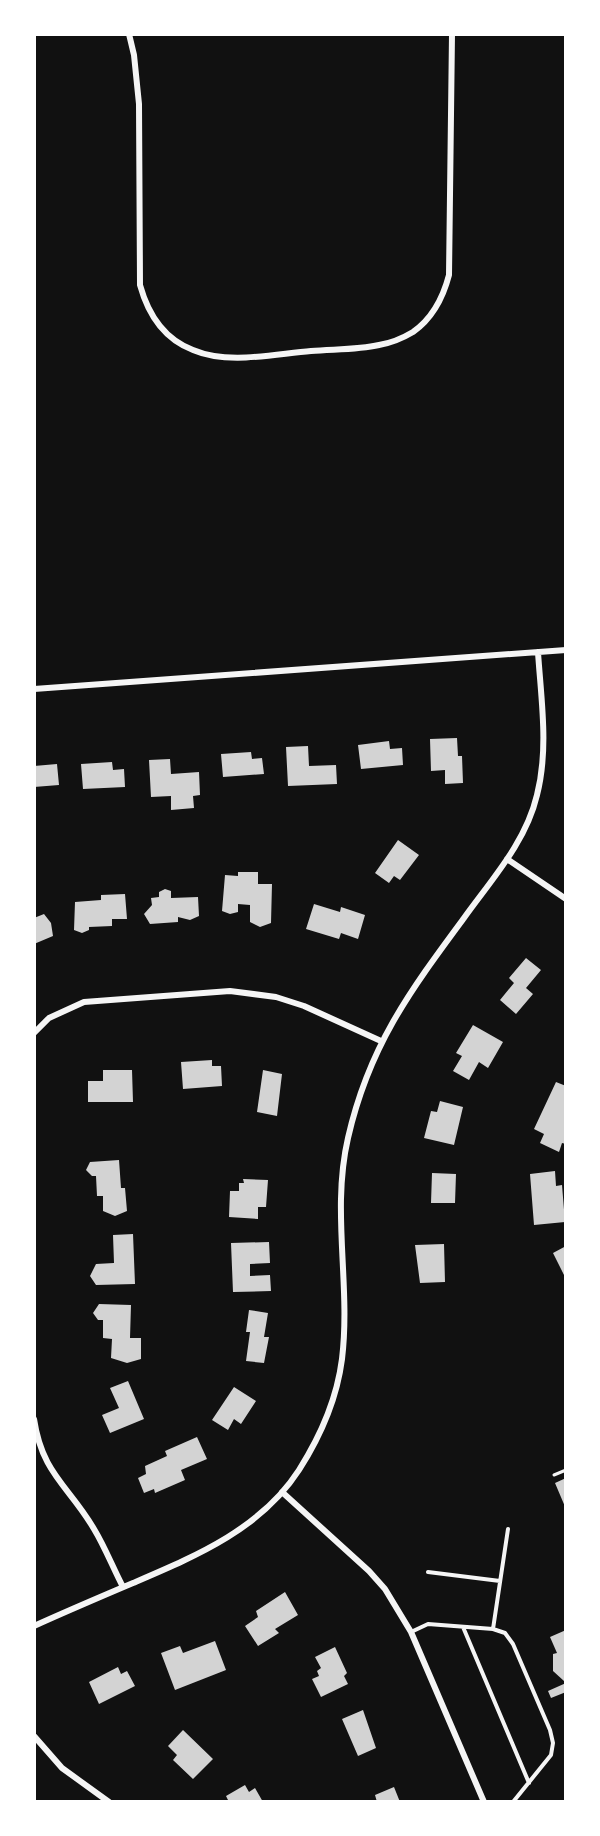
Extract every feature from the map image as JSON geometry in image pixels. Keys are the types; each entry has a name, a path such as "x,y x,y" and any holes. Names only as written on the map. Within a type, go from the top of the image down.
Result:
{"street":[{"path":"129,34 138,79 140,285 144,299 156,322 177,342 193,350 229,357 381,345 412,332 433,312 444,293 449,275 452,34"},
{"path":"34,689 566,650"},
{"path":"34,1626 206,1551 237,1532 282,1492 319,1434 337,1383 345,1317 340,1210 342,1172 360,1091 381,1041 413,987 507,859 532,812 542,772 544,739 538,652"},
{"path":"507,859 566,899"},
{"path":"34,1033 49,1018 84,1002 230,991 276,997 304,1006 381,1041"},
{"path":"34,1419 42,1454 51,1471 94,1528 123,1587"},
{"path":"282,1492 369,1570 385,1589 411,1632 484,1802"},
{"path":"34,1736 62,1768 108,1802"}],"lane":[{"path":"493,1629 508,1529"},
{"path":"428,1572 500,1581"},
{"path":"411,1632 428,1624 493,1629 505,1633 513,1644 553,1743 551,1755 513,1802"},
{"path":"464,1628 529,1783"}],"path":[{"path":"554,1475 566,1470"}],"building":[{"path":"457,738 458,756 462,756 463,783 445,784 445,770 431,771 430,739"},
{"path":"389,741 390,749 402,748 403,765 361,769 358,745"},
{"path":"308,746 309,766 336,765 337,784 288,786 286,747"},
{"path":"251,752 252,759 262,758 264,774 223,777 221,754"},
{"path":"170,759 171,774 199,772 200,795 193,796 194,808 171,810 171,796 151,797 149,760"},
{"path":"112,762 113,770 124,769 125,787 83,789 81,764"},
{"path":"57,764 59,785 34,787 34,766"},
{"path":"398,840 419,855 400,880 394,876 389,883 375,873"},
{"path":"238,872 258,872 258,884 272,884 271,923 260,927 250,922 250,905 238,904 238,912 230,914 222,911 225,875 238,876"},
{"path":"165,889 171,891 171,898 198,897 199,916 190,920 178,917 178,922 150,924 144,914 152,905 151,898 159,897 159,892"},
{"path":"125,894 127,919 112,919 112,926 89,927 89,930 82,933 74,930 75,902 101,900 101,895"},
{"path":"314,904 340,912 341,907 365,915 358,939 341,933 339,939 306,929"},
{"path":"44,914 51,923 53,936 34,944 34,918"},
{"path":"526,958 541,970 526,988 533,994 516,1014 500,1000 514,983 509,978"},
{"path":"473,1025 503,1042 488,1068 479,1062 469,1080 453,1071 462,1056 456,1053"},
{"path":"212,1060 212,1066 221,1066 222,1086 183,1089 181,1062"},
{"path":"103,1070 132,1070 133,1102 88,1102 88,1081 103,1081"},
{"path":"263,1070 282,1074 277,1116 257,1112"},
{"path":"556,1082 566,1086 566,1144 562,1143 559,1152 540,1143 544,1134 534,1129"},
{"path":"440,1101 463,1107 454,1145 424,1138 431,1111 437,1112"},
{"path":"119,1160 121,1188 125,1188 127,1211 115,1216 103,1211 103,1196 97,1196 96,1176 92,1176 86,1170 90,1162"},
{"path":"555,1171 556,1186 562,1185 565,1222 534,1225 530,1174"},
{"path":"432,1173 456,1174 455,1203 431,1203"},
{"path":"243,1179 268,1180 266,1207 258,1207 258,1219 229,1217 230,1191 239,1191 239,1183 244,1183"},
{"path":"133,1234 135,1284 96,1285 90,1276 96,1264 114,1263 113,1235"},
{"path":"269,1242 270,1263 250,1264 250,1276 270,1275 271,1291 233,1292 231,1243"},
{"path":"444,1244 445,1282 420,1283 415,1245"},
{"path":"566,1246 566,1279 553,1253"},
{"path":"99,1304 131,1305 130,1338 141,1338 141,1359 127,1363 111,1358 112,1339 103,1338 103,1320 98,1320 93,1313"},
{"path":"249,1310 268,1313 264,1337 269,1337 264,1363 246,1361 250,1332 246,1332"},
{"path":"128,1381 144,1419 110,1433 102,1415 119,1408 110,1388"},
{"path":"234,1387 256,1401 241,1424 234,1419 228,1430 212,1420"},
{"path":"197,1437 207,1459 181,1470 185,1480 155,1493 154,1489 144,1493 138,1478 146,1474 145,1466 167,1456 165,1451"},
{"path":"566,1478 566,1509 555,1483"},
{"path":"285,1592 298,1615 275,1629 279,1633 258,1646 245,1626 258,1617 256,1611"},
{"path":"566,1630 566,1680 564,1681 553,1671 553,1654 557,1653 550,1637"},
{"path":"215,1641 226,1670 175,1690 161,1653 180,1646 183,1653"},
{"path":"335,1647 347,1673 344,1676 348,1684 321,1697 312,1679 319,1676 317,1671 321,1668 315,1657"},
{"path":"118,1667 121,1674 127,1671 135,1686 99,1704 89,1682"},
{"path":"566,1683 566,1692 551,1698 548,1691"},
{"path":"363,1710 376,1748 358,1756 342,1719"},
{"path":"183,1730 213,1759 193,1779 173,1760 177,1755 168,1746"},
{"path":"245,1785 249,1792 255,1788 263,1802 229,1802 226,1796"},
{"path":"394,1787 400,1802 377,1802 375,1795"}]}
